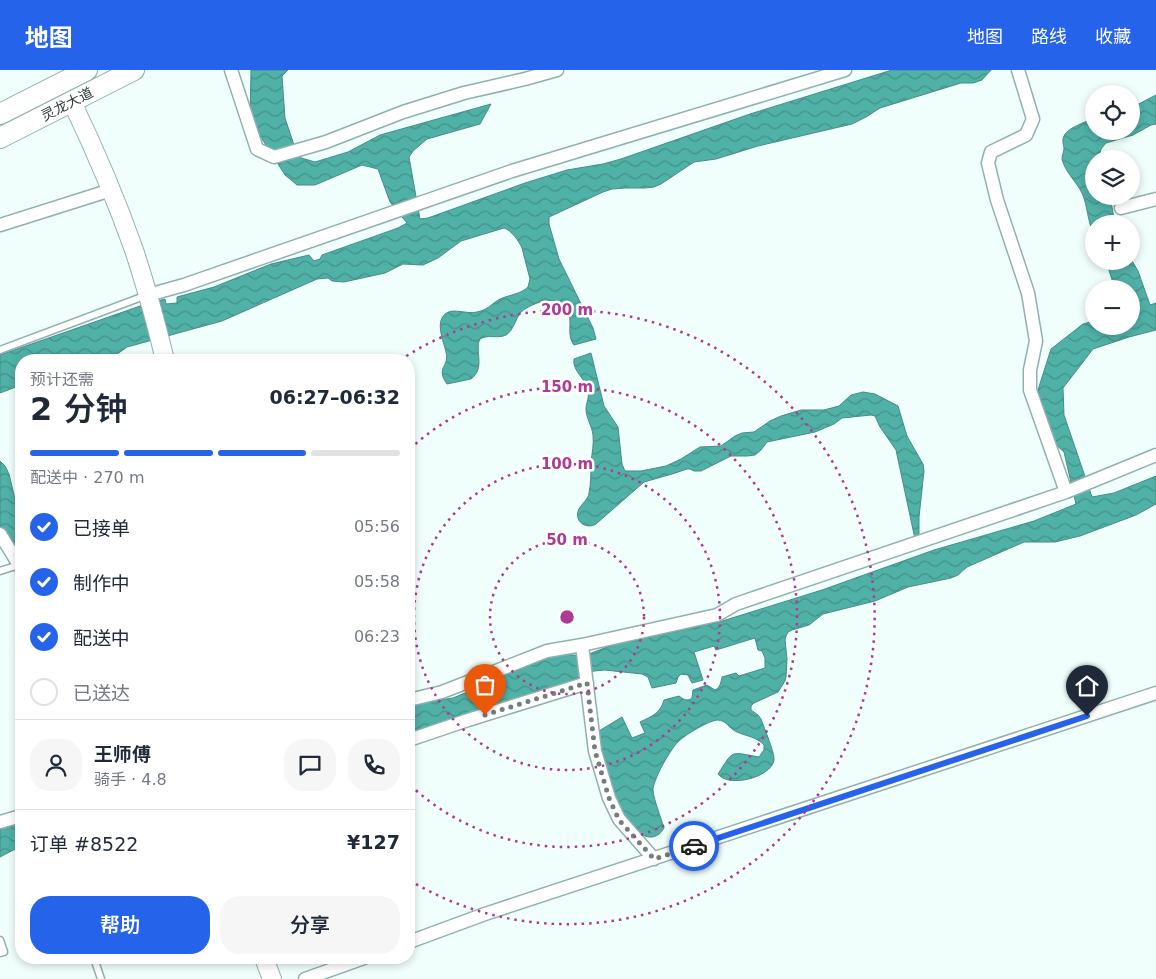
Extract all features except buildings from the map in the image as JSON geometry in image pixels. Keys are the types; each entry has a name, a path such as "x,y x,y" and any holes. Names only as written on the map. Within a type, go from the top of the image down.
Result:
{"main road":[{"name":"灵龙大道","path":"0,114 59,77 87,70"},
{"name":"灵龙大道","path":"0,138 134,70"}],"street":[{"path":"231,70 257,149 274,157 326,142 403,112 464,93 557,70"},
{"path":"149,298 512,171 845,70"},
{"path":"1018,70 1033,119 1026,135 991,152 988,163 997,200 1028,293 1036,341 1030,370 1030,390 1066,492"},
{"path":"72,102 111,190 134,250 164,354"},
{"path":"0,225 111,190"},
{"path":"1120,208 1156,199"},
{"path":"415,699 442,692 541,652 558,648 583,650 717,615 736,604 1066,492 1156,455"},
{"path":"0,534 15,558"},
{"path":"583,650 595,751 609,798 619,820 654,859"},
{"path":"415,738 586,680"},
{"path":"415,940 485,914 1156,693"},
{"path":"0,822 15,818"},
{"path":"266,964 272,979"},
{"path":"304,979 347,964"}],"lane":[{"path":"0,350 149,298"},
{"path":"0,571 15,567"},
{"path":"0,940 4,952 0,953"},
{"path":"96,964 101,979"}],"water":[{"path":"251,70 288,70 282,76 285,118 298,157 315,162 348,152 380,135 491,104 480,124 427,139 409,157 420,219 428,218 567,170 621,159 750,114 892,70 991,70 982,80 973,83 961,83 880,108 852,124 758,146 716,159 694,162 654,187 612,189 549,217 549,224 559,259 593,328 596,339 574,345 570,337 568,312 563,305 553,300 538,303 521,312 506,335 480,339 478,370 471,379 447,384 442,374 447,357 440,326 445,314 453,311 472,313 481,311 500,299 518,293 528,287 530,279 522,248 514,236 504,228 461,241 438,258 423,265 403,264 385,273 344,282 332,281 328,278 317,279 222,321 127,347 117,354 15,354 15,387 0,393 0,355 143,305 165,299 166,304 177,303 177,297 214,287 271,264 309,255 314,261 320,259 322,255 398,228 407,223 390,202 378,169 362,165 315,185 297,185 285,175 250,120"},
{"path":"1156,95 1156,124 1140,131 1140,103"},
{"path":"1085,122 1085,140 1116,140 1106,143 1101,150 1085,150 1085,203 1082,193 1062,159 1064,136 1073,128"},
{"path":"1085,205 1112,205 1113,215 1088,215"},
{"path":"1109,270 1137,270 1150,305 1156,303 1156,330 1140,334 1140,280 1112,280"},
{"path":"1085,323 1085,335 1137,335 1093,349 1063,388 1064,415 1092,497 1114,493 1156,476 1156,504 1136,515 1080,536 1055,542 1024,542 967,567 951,578 908,587 875,601 823,614 809,625 788,632 785,640 787,659 785,681 778,692 751,706 751,710 761,719 774,757 771,766 765,772 749,779 731,780 723,778 718,774 730,756 738,754 759,757 764,750 764,745 755,738 734,731 720,720 698,728 683,737 668,756 659,772 653,791 664,828 656,836 647,837 636,830 618,803 604,756 599,731 622,717 632,738 645,733 640,722 658,712 664,700 679,696 688,700 692,698 693,690 707,685 715,690 717,689 722,677 736,673 739,676 765,668 765,658 762,651 758,650 755,638 716,650 714,646 694,652 703,680 692,683 688,675 681,674 676,683 652,688 648,677 642,674 605,670 594,671 570,681 415,731 415,704 453,698 493,679 554,656 562,654 584,656 612,645 716,623 822,590 934,550 1034,521 1076,504 1064,452 1053,442 1038,390 1051,349"},
{"path":"591,353 604,406 618,427 622,464 625,471 641,471 666,466 700,447 721,446 742,433 754,432 781,416 801,410 824,410 839,406 851,395 863,392 875,394 898,406 907,436 923,464 919,537 915,539 896,450 880,427 875,416 871,415 842,418 834,424 815,432 767,442 755,455 731,456 701,471 687,469 644,482 596,524 588,526 581,523 578,513 589,493 593,438 586,412 588,390 575,367 574,359"},
{"path":"0,461 9,474 15,499 15,550 0,526"},
{"path":"15,823 15,849 0,857 0,829"}],"way so far":[{"path":"485,715 587,683 595,751 609,798 619,820 654,859 694,846"}],"route":[{"path":"694,846 1087,716"}]}
